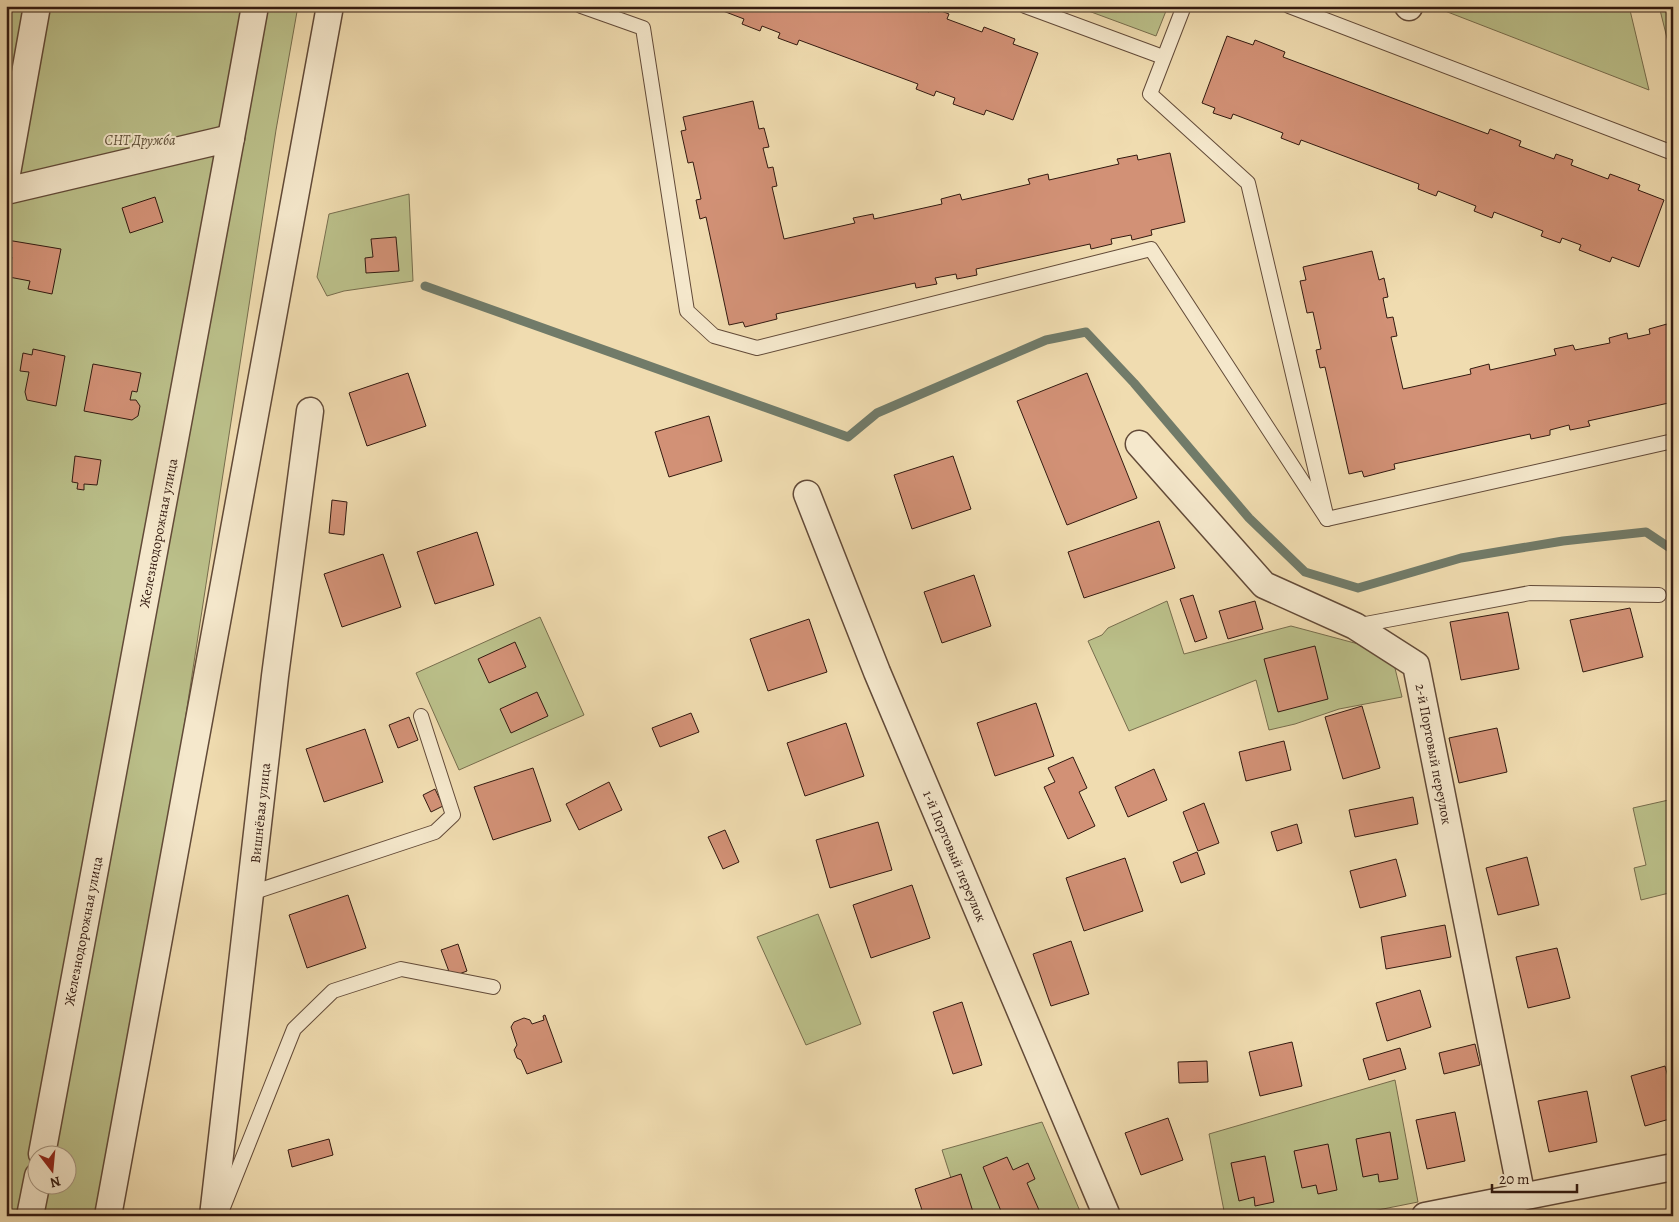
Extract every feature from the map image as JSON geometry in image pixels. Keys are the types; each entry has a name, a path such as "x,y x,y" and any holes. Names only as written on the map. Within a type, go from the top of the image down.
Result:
{"street":[{"path":"6,179 37,6"},
{"name":"Железнодорожная улица","path":"44,1144 255,6"},
{"path":"108,1216 330,6"},
{"path":"6,191 231,138"},
{"name":"Вишнёвая улица","path":"213,1216 275,676 310,411"},
{"name":"2-й Портовый переулок","path":"1140,444 1264,585 1355,626 1416,665 1522,1197"},
{"name":"1-й Портовый переулок","path":"807,494 878,672 1107,1216"},
{"path":"1425,1216 1673,1167"},
{"path":"30,1216 34,1194"}],"lane":[{"path":"581,6 643,28 687,311 714,336 757,348 1151,249 1327,519"},
{"path":"1025,6 1163,57"},
{"path":"1184,6 1150,94 1248,183 1327,519"},
{"path":"1289,6 1673,153"},
{"path":"1327,519 1673,441"},
{"path":"1355,626 1530,593 1659,595"},
{"path":"251,894 435,832 453,815 421,716"},
{"path":"220,1216 294,1029 334,991 401,969 492,987"}],"green space":[{"name":"СНТ Дружба","path":"6,6 298,6 276,130 123,1123 107,1216 6,1216"},
{"path":"1075,6 1168,6 1156,36"},
{"path":"1435,6 1629,6 1649,90 1445,11"},
{"path":"1659,6 1673,6 1673,62"},
{"path":"409,194 413,281 344,291 327,296 317,277 329,214"},
{"path":"1167,601 1184,654 1291,626 1377,649 1394,664 1402,697 1339,709 1295,724 1269,730 1256,680 1129,731 1088,641 1102,635 1108,628"},
{"path":"540,617 584,715 459,770 416,673"},
{"path":"1673,799 1673,892 1641,900 1634,868 1646,865 1633,808"},
{"path":"818,914 861,1024 806,1045 757,937"},
{"path":"1395,1080 1418,1202 1348,1216 1225,1216 1209,1134"},
{"path":"1042,1122 1082,1216 971,1216 959,1176 951,1178 942,1150"}],"building":[{"path":"710,6 921,6 920,9 929,12 931,7 949,14 947,19 982,32 984,27 1015,39 1013,44 1038,53 1013,120 986,110 984,115 953,104 955,98 936,91 934,96 916,89 918,84 799,40 797,45 778,38 780,33 762,26 760,31 742,24 744,19"},
{"path":"1227,36 1253,45 1255,40 1285,52 1283,57 1488,134 1490,129 1521,141 1519,146 1554,159 1556,154 1573,160 1571,165 1608,179 1610,174 1640,185 1638,190 1664,200 1639,267 1612,257 1610,262 1579,250 1581,245 1562,238 1560,243 1541,236 1543,231 1494,212 1492,218 1474,211 1476,206 1438,191 1436,196 1418,189 1419,184 1301,140 1299,145 1281,138 1283,133 1233,114 1231,119 1213,113 1215,108 1202,103"},
{"path":"753,101 759,129 764,128 769,147 763,148 768,168 773,167 777,186 772,187 784,239 855,223 853,218 873,214 874,219 942,204 941,199 960,194 962,200 1030,184 1028,179 1048,174 1049,180 1119,164 1117,159 1137,155 1138,160 1170,153 1185,222 1151,230 1152,235 1132,240 1131,235 1111,239 1112,244 1091,249 1090,244 976,269 977,275 957,279 956,274 935,278 937,284 916,288 915,283 776,314 777,319 745,327 743,322 729,325 706,217 700,219 696,200 701,199 693,162 688,163 681,131 686,130 683,117"},
{"path":"155,197 163,222 130,233 122,208"},
{"path":"396,237 399,271 366,273 365,258 373,257 371,239"},
{"path":"7,240 61,249 52,294 28,289 30,281 9,277 12,257 6,256"},
{"path":"1372,251 1379,280 1384,278 1388,297 1383,298 1387,318 1393,317 1397,336 1391,337 1403,389 1471,374 1470,369 1489,364 1490,370 1556,355 1554,349 1573,345 1575,350 1610,343 1609,338 1627,333 1628,339 1650,334 1649,329 1667,324 1668,330 1673,328 1673,402 1588,421 1590,426 1570,430 1569,425 1550,430 1550,435 1531,439 1530,434 1394,464 1395,469 1364,477 1362,471 1349,474 1325,367 1320,368 1316,350 1321,349 1313,312 1307,313 1300,281 1306,280 1303,267"},
{"path":"33,349 65,356 56,406 27,400 25,392 29,372 20,371 23,353 32,355"},
{"path":"93,364 141,373 137,392 132,391 130,400 136,400 140,406 138,416 132,420 84,411"},
{"path":"408,373 426,426 367,446 349,393"},
{"path":"1087,373 1137,498 1067,525 1017,401"},
{"path":"709,416 722,461 669,477 655,432"},
{"path":"75,456 101,460 97,485 84,484 84,490 77,489 78,483 72,482"},
{"path":"953,456 971,509 912,529 894,475"},
{"path":"332,500 347,502 344,535 329,533"},
{"path":"1159,521 1175,568 1084,598 1068,552"},
{"path":"477,532 494,585 435,604 417,552"},
{"path":"383,554 401,607 342,627 324,574"},
{"path":"974,575 991,626 942,643 924,592"},
{"path":"1193,595 1207,638 1195,642 1180,599"},
{"path":"1255,601 1263,629 1228,639 1219,611"},
{"path":"1630,608 1643,657 1583,672 1570,620"},
{"path":"1508,612 1519,669 1461,680 1450,622"},
{"path":"809,619 827,672 768,691 750,639"},
{"path":"515,642 526,667 489,683 478,659"},
{"path":"1315,646 1328,699 1278,712 1264,659"},
{"path":"537,692 548,716 511,733 500,709"},
{"path":"1036,703 1054,756 995,776 977,723"},
{"path":"1362,706 1380,768 1343,779 1325,717"},
{"path":"691,713 699,732 660,747 652,728"},
{"path":"409,717 418,740 398,748 389,725"},
{"path":"846,723 864,776 805,796 787,743"},
{"path":"1497,728 1507,772 1459,783 1449,738"},
{"path":"365,729 383,782 324,802 306,749"},
{"path":"1284,741 1291,770 1246,781 1239,752"},
{"path":"1073,757 1087,788 1079,792 1095,826 1068,839 1044,787 1055,782 1048,768"},
{"path":"533,768 551,821 493,840 474,787"},
{"path":"1154,769 1167,800 1128,817 1115,787"},
{"path":"609,782 622,810 579,830 566,804"},
{"path":"435,789 443,806 431,812 423,795"},
{"path":"1413,797 1418,824 1355,837 1349,810"},
{"path":"1204,803 1219,843 1198,851 1183,812"},
{"path":"878,822 892,870 830,888 816,840"},
{"path":"1297,824 1302,843 1277,851 1271,832"},
{"path":"725,830 739,862 723,869 708,837"},
{"path":"1197,852 1205,874 1181,883 1173,862"},
{"path":"1527,857 1539,905 1498,915 1486,868"},
{"path":"1125,858 1143,911 1084,931 1066,878"},
{"path":"1396,859 1406,896 1360,908 1350,871"},
{"path":"912,885 930,938 871,958 853,905"},
{"path":"348,895 366,948 307,968 289,915"},
{"path":"1445,925 1451,957 1386,969 1381,937"},
{"path":"1071,941 1089,994 1051,1006 1033,954"},
{"path":"458,944 467,971 451,977 441,950"},
{"path":"1557,948 1570,998 1528,1008 1516,957"},
{"path":"1420,990 1431,1027 1387,1041 1376,1003"},
{"path":"962,1002 982,1065 953,1074 933,1012"},
{"path":"545,1015 562,1062 527,1074 514,1050 517,1045 511,1027 514,1022 524,1018 530,1020 532,1024 544,1020 543,1016"},
{"path":"1292,1042 1302,1086 1260,1096 1249,1052"},
{"path":"1475,1044 1480,1065 1444,1074 1439,1053"},
{"path":"1400,1048 1406,1069 1369,1080 1363,1059"},
{"path":"1207,1061 1208,1082 1179,1083 1178,1062"},
{"path":"1665,1066 1673,1095 1673,1118 1645,1126 1631,1076"},
{"path":"1587,1091 1597,1142 1549,1152 1538,1101"},
{"path":"1455,1112 1465,1161 1427,1169 1416,1120"},
{"path":"1168,1118 1183,1160 1141,1175 1125,1133"},
{"path":"1390,1132 1398,1179 1379,1182 1378,1174 1363,1177 1356,1139"},
{"path":"329,1139 333,1155 292,1167 288,1150"},
{"path":"1328,1144 1337,1190 1318,1194 1316,1185 1302,1188 1294,1151"},
{"path":"1265,1156 1274,1202 1255,1206 1254,1197 1239,1201 1231,1163"},
{"path":"1007,1157 1013,1170 1028,1163 1035,1179 1027,1183 1039,1210 1026,1216 1003,1216 983,1167"},
{"path":"961,1174 974,1215 924,1216 915,1189"}],"waterway":[{"path":"425,286 848,437 877,413 1046,340 1086,332 1134,383 1249,518 1305,572 1358,588 1461,558 1563,541 1646,532 1673,550"}]}
